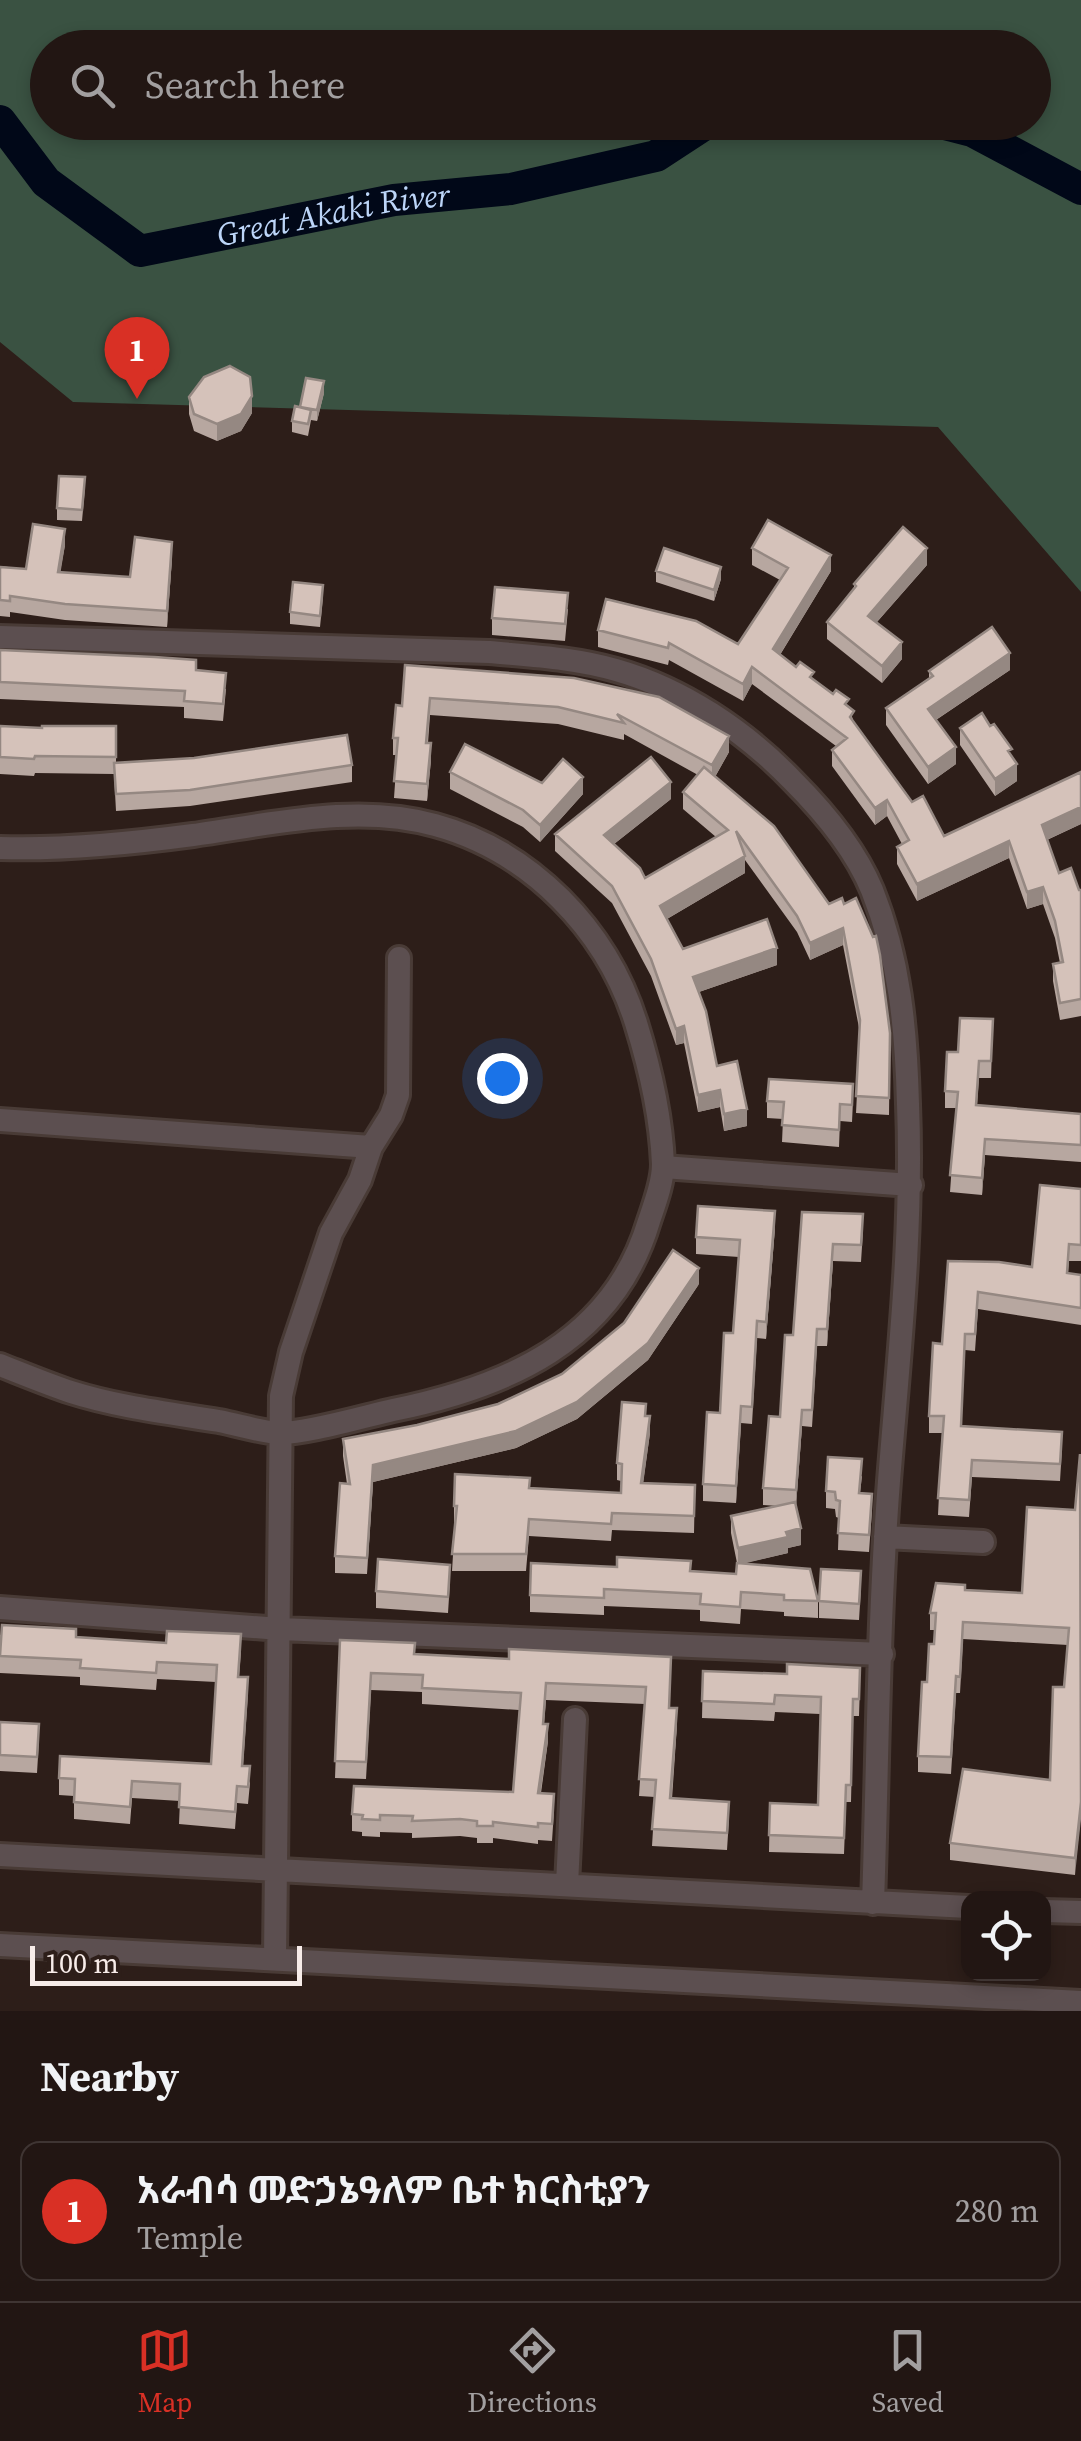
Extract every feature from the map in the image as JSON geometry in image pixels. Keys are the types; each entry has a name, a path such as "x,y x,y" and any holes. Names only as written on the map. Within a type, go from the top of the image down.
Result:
{"street":[{"path":"0,637 489,652 563,658 618,670 710,712 767,754 850,848 872,888 894,957 906,1021 911,1185 884,1537 873,1902"},
{"path":"0,848 185,836 338,817 395,815 485,843 530,872 565,904 596,937 620,976 650,1068 663,1167 645,1236 626,1274 583,1324 539,1361 502,1380 446,1399 281,1434 72,1392 0,1364"},
{"path":"275,1959 280,1396 331,1234 398,1095 400,958"},
{"path":"0,1120 371,1147"},
{"path":"663,1167 911,1185"},
{"path":"884,1537 982,1542"},
{"path":"0,1608 280,1629 882,1654"},
{"path":"568,1885 575,1719"},
{"path":"0,1855 961,1907"},
{"path":"1051,1911 1081,1912"},
{"path":"0,1946 275,1959 788,1999 1081,2002"}],"green space":[{"path":"0,0 1081,0 1081,592 938,427 73,402 0,342"}],"building":[{"path":"230,366 250,377 252,396 241,414 217,424 194,414 189,397 204,377"},
{"path":"306,378 324,381 317,410 300,407"},
{"path":"295,406 311,410 308,424 292,421"},
{"path":"59,476 85,477 82,510 57,508"},
{"path":"768,520 831,555 773,649 796,667 800,662 814,672 810,677 833,694 836,690 849,699 845,704 854,711 850,717 912,802 923,796 944,836 1081,772 1081,807 1042,825 1059,873 1071,868 1081,890 1081,999 1060,1003 1053,964 1063,962 1055,921 1043,887 1027,892 1009,841 917,884 897,847 909,840 887,800 875,808 832,750 847,738 752,667 743,684 669,643 668,648 598,630 606,599 696,621 738,644 788,568 752,548"},
{"path":"33,524 65,529 58,572 130,577 135,537 172,542 167,611 10,596 10,601 0,600 0,567 26,569"},
{"path":"903,527 927,548 868,616 902,642 882,666 827,622"},
{"path":"664,548 721,567 714,590 656,571"},
{"path":"293,582 323,585 320,616 290,612"},
{"path":"495,587 568,593 565,624 492,618"},
{"path":"992,627 1010,653 928,709 956,747 928,767 886,708 933,676 929,671"},
{"path":"0,650 196,660 196,670 226,673 223,704 184,701 185,691 0,682"},
{"path":"405,665 574,678 659,697 729,736 712,765 617,714 624,723 558,707 430,698 427,784 394,781 396,705 402,706"},
{"path":"982,713 1012,749 1008,751 1017,764 995,779 960,728"},
{"path":"0,726 116,726 116,757 0,757"},
{"path":"347,735 352,765 190,790 116,794 114,763 194,758"},
{"path":"465,744 542,783 563,759 583,777 540,825 523,810 450,772"},
{"path":"651,757 671,782 604,835 640,868 645,878 728,830 683,792 704,767 774,826 829,904 842,898 844,904 856,898 873,937 876,936 880,955 890,1033 889,1098 856,1096 860,1020 843,928 810,943 797,916 736,831 745,856 660,906 683,949 767,919 777,948 693,977 706,1011 717,1066 737,1061 747,1109 724,1114 720,1090 698,1095 684,1026 676,1029 651,959 612,886 555,834"},
{"path":"960,1018 993,1019 991,1061 979,1061 976,1105 1081,1114 1081,1145 985,1139 982,1178 950,1175 958,1092 945,1091 947,1052 958,1052"},
{"path":"769,1079 853,1084 852,1105 840,1104 839,1130 782,1125 784,1102 767,1101"},
{"path":"1040,1185 1081,1189 1081,1245 1069,1244 1067,1273 1081,1275 1081,1308 978,1292 975,1334 965,1334 961,1426 1062,1432 1060,1464 972,1460 969,1500 938,1498 944,1416 929,1416 933,1343 942,1344 948,1261 1032,1267"},
{"path":"698,1206 775,1211 766,1322 757,1321 752,1407 741,1406 736,1486 703,1484 707,1412 720,1413 724,1333 733,1333 740,1240 696,1237"},
{"path":"802,1212 863,1214 861,1245 833,1244 827,1329 817,1329 812,1410 802,1410 796,1490 763,1488 769,1416 780,1417 785,1335 793,1335"},
{"path":"673,1250 699,1268 648,1343 577,1402 516,1431 373,1465 367,1558 335,1556 340,1483 350,1484 343,1439 498,1404 562,1374 624,1323"},
{"path":"622,1402 646,1404 645,1416 650,1416 641,1483 695,1485 694,1516 612,1513 611,1524 529,1519 526,1554 452,1554 457,1506 455,1474 530,1478 529,1488 621,1493 622,1464 617,1463"},
{"path":"1080,1454 1081,1802 1075,1858 950,1843 963,1769 1050,1780 1053,1687 1064,1687 1069,1628 963,1622 951,1757 918,1756 922,1682 927,1682 929,1644 934,1644 936,1613 930,1613 936,1583 965,1585 965,1590 1022,1593 1027,1507 1075,1510"},
{"path":"828,1457 862,1459 859,1493 872,1494 869,1535 838,1533 840,1501 836,1500 835,1492 826,1491"},
{"path":"795,1502 801,1528 786,1532 788,1537 738,1548 731,1516"},
{"path":"617,1557 691,1561 690,1571 736,1574 737,1563 810,1569 818,1601 741,1592 740,1607 700,1604 701,1594 604,1589 604,1598 530,1595 531,1563 617,1567"},
{"path":"378,1559 450,1565 448,1597 376,1591"},
{"path":"821,1569 861,1571 859,1604 819,1601"},
{"path":"2,1625 76,1629 76,1637 166,1643 167,1631 241,1634 238,1677 248,1677 242,1766 250,1766 248,1787 237,1786 235,1812 179,1807 180,1784 132,1781 130,1807 74,1802 75,1779 59,1778 60,1756 211,1764 217,1665 157,1662 156,1673 80,1668 81,1660 0,1656"},
{"path":"340,1640 415,1643 414,1654 509,1659 509,1649 671,1657 669,1708 677,1708 670,1798 729,1802 727,1833 652,1829 656,1780 639,1779 646,1687 546,1683 543,1724 548,1724 538,1793 554,1794 552,1824 538,1823 538,1827 493,1822 493,1826 477,1826 477,1821 460,1819 412,1821 413,1816 380,1815 380,1820 362,1819 363,1815 352,1814 354,1786 513,1792 521,1693 422,1688 423,1675 371,1673 366,1762 335,1761"},
{"path":"787,1664 860,1668 859,1699 853,1699 851,1785 846,1785 844,1838 769,1835 770,1803 818,1805 821,1697 775,1695 774,1704 702,1701 703,1671 787,1674"},
{"path":"0,1722 39,1724 37,1757 0,1755"}],"waterway":[{"name":"Great Akaki River","path":"0,121 46,182 140,251 394,200 511,189 656,156 680,140"},
{"name":"Great Akaki River","path":"989,140 1081,189"}],"place":[{"name":"አራብሳ መድኃኔዓለም ቤተ ክርስቲያን","path":"137,399"}]}
